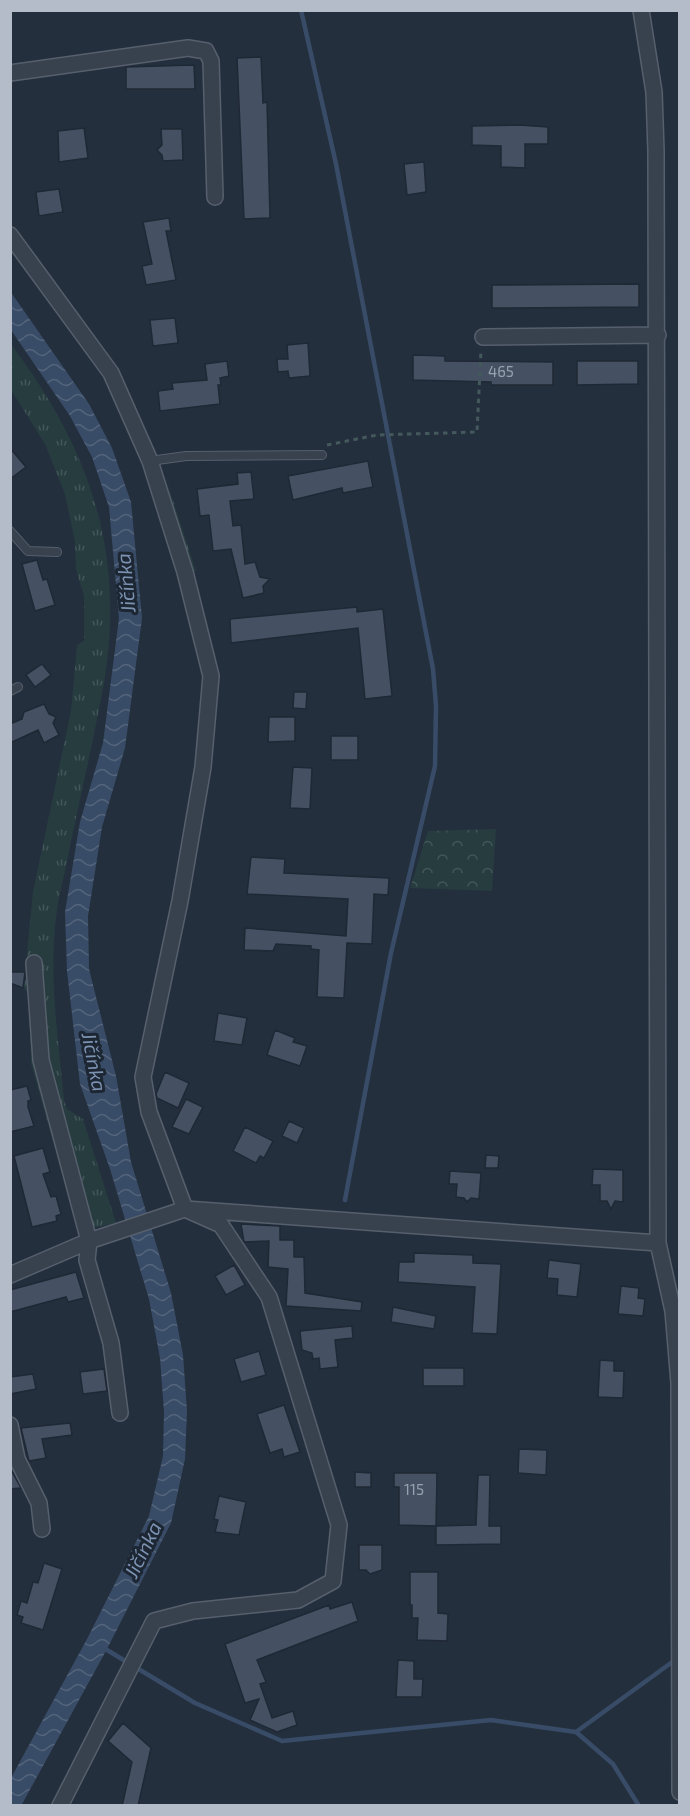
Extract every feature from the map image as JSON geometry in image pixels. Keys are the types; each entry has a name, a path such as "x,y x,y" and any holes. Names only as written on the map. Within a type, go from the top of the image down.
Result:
{"street":[{"path":"641,10 654,92 658,334 658,1244 673,1311 679,1383 680,1792"},
{"path":"10,73 188,48 206,51 212,61 215,197"},
{"path":"10,235 111,373 150,461 185,572 211,676 203,767 152,1051 143,1077 149,1112 186,1209 221,1225 268,1297 339,1526 333,1581 298,1600 193,1611 154,1621 60,1806"},
{"path":"483,337 658,334"},
{"path":"34,963 40,1060 95,1238 87,1260 111,1343 120,1413"},
{"path":"10,1275 95,1238 186,1209 658,1244"},
{"path":"10,1425 17,1459 39,1503 42,1529"}],"lane":[{"path":"150,461 186,456 322,455"},
{"path":"10,531 27,551 57,552"}],"path":[{"path":"322,455 322,446 377,435 477,432 483,337"}],"green space":[{"path":"10,343 38,382 80,462 95,503 105,545 110,589 110,635 104,683 59,898 54,934 55,1005 64,1100 67,1109 83,1119 116,1223 78,1231 31,1063 29,993 23,988 28,972 27,953 33,892 71,711 77,645 84,641 84,596 76,569 75,542 65,494 45,444 11,390"},
{"path":"165,476 196,571 192,571"},
{"path":"496,829 492,891 410,888 428,831"}],"water":[{"name":"Jičínka","path":"10,291 89,404 112,448 131,502 142,618 125,748 102,827 88,916 89,969 116,1076 131,1162 171,1293 183,1355 187,1411 185,1459 171,1523 107,1649 21,1806 11,1805 11,1778 87,1639 149,1516 163,1456 164,1412 160,1358 149,1299 110,1169 80,1084 67,971 65,912 80,822 103,743 119,618 109,507 92,457 70,416 11,330"}],"building":[{"path":"261,57 263,103 267,102 270,218 244,219 237,58"},
{"path":"194,65 195,89 126,89 126,67"},
{"path":"472,126 548,127 548,144 525,144 525,168 501,167 501,146 472,145"},
{"path":"84,128 88,158 59,162 58,131"},
{"path":"161,129 182,129 183,160 163,161 162,155 157,150 162,145"},
{"path":"424,162 426,192 407,195 404,164"},
{"path":"59,189 63,212 39,216 36,192"},
{"path":"169,218 171,231 166,231 176,280 146,285 142,266 152,264 143,222"},
{"path":"639,284 639,307 492,308 492,285"},
{"path":"175,318 178,343 153,346 150,320"},
{"path":"308,343 310,376 289,378 288,371 278,372 277,359 288,359 287,345"},
{"path":"413,355 445,356 445,361 553,362 553,385 491,385 491,382 413,380"},
{"path":"227,361 229,376 220,378 221,385 218,385 220,404 160,411 158,391 173,389 172,383 207,380 205,364"},
{"path":"577,361 638,361 638,384 577,385"},
{"path":"10,448 26,467 10,479"},
{"path":"368,461 373,487 343,493 342,488 293,500 288,476"},
{"path":"251,472 254,499 230,501 233,526 241,525 245,564 255,562 260,577 270,579 263,586 264,593 243,598 231,549 213,551 209,515 200,516 197,489 238,484 237,473"},
{"path":"37,560 43,580 47,579 55,605 35,611 22,564"},
{"path":"357,607 357,612 383,609 392,696 365,699 358,628 231,643 230,619"},
{"path":"42,664 51,675 35,687 26,675"},
{"path":"294,692 307,692 306,709 293,708"},
{"path":"44,704 49,714 56,717 53,723 59,735 44,743 38,730 10,743 10,724 22,719 24,712"},
{"path":"269,717 295,717 295,741 268,742"},
{"path":"331,736 358,736 358,760 331,760"},
{"path":"293,767 312,768 310,809 290,808"},
{"path":"251,857 285,859 284,873 389,878 388,895 374,894 372,944 347,943 344,998 317,997 319,950 311,949 311,946 276,944 273,951 244,950 245,928 346,936 348,899 247,894"},
{"path":"10,972 25,972 23,988 10,983"},
{"path":"218,1013 247,1018 242,1045 214,1041"},
{"path":"275,1030 295,1038 293,1042 307,1046 300,1066 267,1055"},
{"path":"165,1072 189,1083 178,1108 157,1098 156,1094"},
{"path":"27,1086 31,1100 28,1101 28,1107 34,1126 10,1132 10,1090"},
{"path":"186,1099 203,1107 189,1134 172,1127"},
{"path":"289,1121 304,1128 297,1143 282,1136"},
{"path":"245,1127 273,1141 264,1158 260,1156 256,1163 233,1151"},
{"path":"43,1148 50,1172 43,1174 51,1197 56,1196 61,1214 56,1216 57,1221 32,1227 14,1156"},
{"path":"486,1155 499,1156 498,1168 485,1168"},
{"path":"593,1169 623,1170 623,1202 615,1201 611,1209 607,1201 600,1201 600,1185 592,1185"},
{"path":"450,1171 481,1173 479,1199 471,1198 467,1202 464,1198 456,1197 457,1184 449,1184"},
{"path":"241,1224 280,1226 280,1240 294,1240 294,1257 304,1257 305,1293 362,1302 361,1311 286,1306 288,1269 268,1267 269,1241 244,1242"},
{"path":"414,1253 473,1255 473,1263 501,1264 497,1334 472,1333 475,1287 398,1282 399,1262 414,1262"},
{"path":"549,1260 581,1264 577,1297 557,1295 558,1279 547,1278"},
{"path":"234,1265 245,1285 226,1295 215,1276"},
{"path":"76,1272 84,1298 68,1302 66,1297 10,1312 10,1290"},
{"path":"621,1286 639,1288 638,1298 645,1299 643,1316 618,1314"},
{"path":"393,1307 436,1316 434,1329 391,1322"},
{"path":"352,1326 353,1338 335,1340 338,1367 320,1369 319,1358 313,1359 312,1353 302,1350 300,1331"},
{"path":"259,1351 266,1375 241,1382 234,1359"},
{"path":"600,1360 614,1361 614,1371 624,1371 623,1398 598,1397"},
{"path":"423,1368 464,1368 464,1386 423,1386"},
{"path":"104,1369 107,1391 83,1394 80,1372"},
{"path":"33,1374 36,1389 10,1394 10,1377"},
{"path":"284,1405 300,1452 284,1457 282,1449 270,1453 257,1414"},
{"path":"70,1423 72,1435 42,1439 46,1458 29,1461 21,1428"},
{"path":"519,1449 547,1450 546,1475 518,1473"},
{"path":"10,1468 21,1488 10,1489"},
{"path":"355,1472 371,1473 371,1487 355,1487"},
{"path":"394,1473 437,1473 436,1526 399,1525 399,1487 394,1487"},
{"path":"478,1475 490,1475 489,1526 501,1526 501,1544 436,1545 436,1526 476,1525"},
{"path":"219,1496 246,1502 239,1535 215,1532 218,1520 214,1519"},
{"path":"359,1545 382,1545 382,1570 370,1574 366,1570 359,1570"},
{"path":"44,1563 62,1569 43,1630 21,1623 23,1617 17,1615 21,1601 27,1603 33,1582 38,1583"},
{"path":"410,1572 438,1572 438,1613 448,1614 447,1641 417,1640 418,1618 412,1618 412,1605 410,1605"},
{"path":"352,1602 358,1621 257,1660 266,1682 260,1684 272,1718 293,1711 297,1725 277,1732 250,1720 259,1699 245,1703 225,1644 329,1605 330,1609"},
{"path":"398,1660 414,1661 414,1679 423,1679 422,1697 396,1697"},
{"path":"123,1723 151,1748 138,1806 122,1806 132,1762 108,1741"}],"waterway":[{"path":"301,10 336,164 433,669 436,706 435,766 391,953 345,1200"},
{"path":"102,1647 195,1703 282,1741 491,1720 576,1732 613,1764 639,1806"},
{"path":"576,1732 675,1660"}]}
